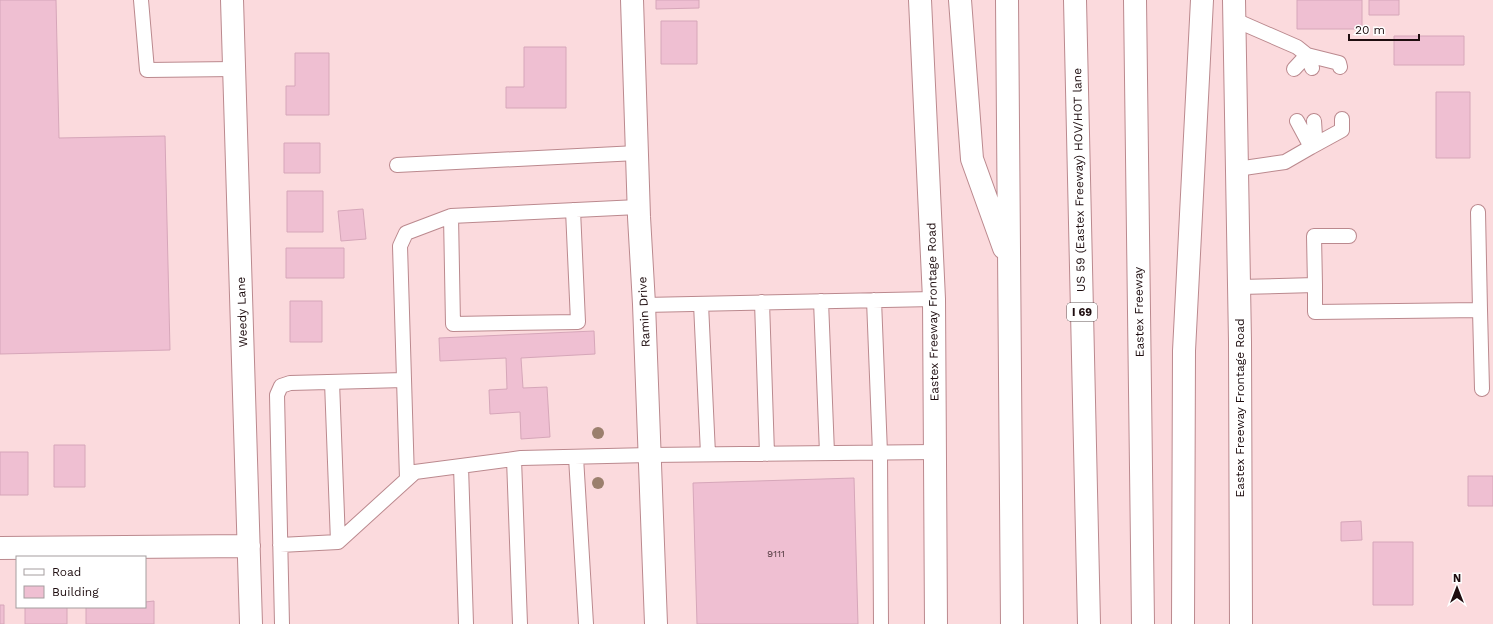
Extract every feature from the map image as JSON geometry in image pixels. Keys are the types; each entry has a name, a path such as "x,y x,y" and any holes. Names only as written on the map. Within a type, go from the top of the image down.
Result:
{"main road":[{"name":"Weedy Lane","path":"232,0 251,624"},
{"name":"Ramin Drive","path":"632,0 638,207 644,305 656,624"},
{"name":"Eastex Freeway Frontage Road","path":"920,0 934,298 936,624"},
{"path":"960,0 972,159 1009,262"},
{"path":"1008,0 1012,624"},
{"name":"US 59 (Eastex Freeway) HOV/HOT lane","path":"1075,0 1089,624"},
{"name":"Eastex Freeway","path":"1135,0 1143,624"},
{"path":"1183,624 1184,351 1202,0"},
{"name":"Eastex Freeway Frontage Road","path":"1234,10 1239,287 1241,624"},
{"path":"0,548 249,546"}],"lane":[{"path":"141,0 147,70 234,69"},
{"path":"1234,10 1297,46 1307,55 1312,68"},
{"path":"1307,55 1340,63 1340,67"},
{"path":"1294,69 1307,55"},
{"path":"1237,169 1285,162 1342,130 1342,119"},
{"path":"1297,121 1311,147"},
{"path":"1311,147 1315,136 1314,121"},
{"path":"397,165 637,153"},
{"path":"407,479 400,246 406,232 451,216 638,207"},
{"path":"451,216 453,324 578,322 573,210"},
{"path":"1478,212 1482,389"},
{"path":"1349,236 1314,236 1315,312 1480,310"},
{"path":"1239,287 1315,285"},
{"path":"644,305 934,298"},
{"path":"874,300 880,453 881,624"},
{"path":"821,301 828,453"},
{"path":"762,302 767,454"},
{"path":"701,304 708,454"},
{"path":"282,624 277,395 281,386 290,383 404,380"},
{"path":"332,382 338,542"},
{"path":"280,545 338,542 415,472 514,459 708,454 935,452"},
{"path":"576,457 586,624"},
{"path":"514,459 520,624"},
{"path":"461,466 466,624"}],"building":[{"path":"0,0 56,0 59,138 165,136 170,350 0,354"},
{"path":"656,0 699,0 699,8 656,9"},
{"path":"1297,0 1362,0 1362,29 1297,29"},
{"path":"1369,0 1399,0 1399,15 1369,15"},
{"path":"661,21 697,21 697,64 661,64"},
{"path":"1394,36 1464,36 1464,65 1394,65"},
{"path":"524,47 566,47 566,108 506,108 506,87 524,87"},
{"path":"295,53 329,53 329,115 286,115 286,86 295,86"},
{"path":"1436,92 1470,92 1470,158 1436,158"},
{"path":"284,143 320,143 320,173 284,173"},
{"path":"287,191 323,191 323,232 287,232"},
{"path":"363,209 366,239 341,241 338,211"},
{"path":"286,248 344,248 344,278 286,278"},
{"path":"290,301 322,301 322,342 290,342"},
{"path":"594,331 595,354 521,358 523,388 547,387 550,437 521,439 520,412 490,414 489,390 507,389 506,358 440,361 439,338"},
{"path":"54,445 85,445 85,487 54,487"},
{"path":"0,452 28,452 28,495 0,495"},
{"path":"1468,476 1493,476 1493,506 1468,506"},
{"path":"854,478 858,624 697,624 693,483"},
{"path":"1361,521 1362,540 1341,541 1341,522"},
{"path":"1373,542 1413,542 1413,605 1373,605"},
{"path":"154,601 154,624 86,624 86,608 146,608 146,602"},
{"path":"0,605 4,605 4,624 0,624"},
{"path":"25,608 67,608 67,624 25,624"}]}
